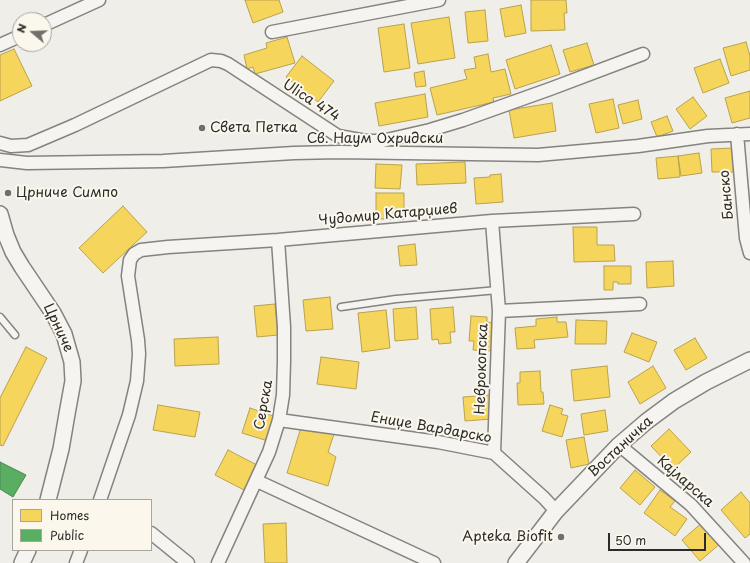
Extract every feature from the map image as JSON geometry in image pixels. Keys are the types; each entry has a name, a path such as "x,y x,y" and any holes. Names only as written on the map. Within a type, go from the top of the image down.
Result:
{"street":[{"path":"52,21 99,0"},
{"path":"272,32 399,4 439,0"},
{"path":"0,45 12,40"},
{"name":"Ulica 474","path":"0,143 10,146 28,145 75,126 211,60 221,61 228,64 338,136 366,141 382,141 430,130 463,120 643,54"},
{"name":"Банско","path":"737,134 750,253"},
{"name":"Св. Наум Охридски","path":"0,160 27,163 163,161 338,152 538,155 638,146 708,136 750,134"},
{"name":"Црниче","path":"0,214 13,252 53,313 64,334 72,362 73,381 68,414 48,499"},
{"name":"Чудомир Катарџиев","path":"104,498 129,415 137,381 139,354 138,340 128,270 130,260 134,254 141,250 145,248 278,240 492,221 634,214"},
{"name":"Неврокопска","path":"492,221 499,310 494,453"},
{"name":"Серска","path":"218,563 257,481 269,452 279,420 283,395 284,320 278,240"},
{"name":"Неврокопска","path":"499,310 640,304"},
{"name":"Востаничка","path":"516,563 556,511 619,446 647,421 706,382 750,360"},
{"name":"Ениџе Вардарско","path":"279,420 438,442 494,453 544,498 556,511"},
{"name":"Кајларска","path":"619,446 691,505 744,563"},
{"path":"257,481 434,563"},
{"path":"152,534 188,563"},
{"path":"22,563 28,551"},
{"path":"76,563 81,551"}],"lane":[{"path":"341,307 396,299 498,290"},
{"path":"0,317 15,335"}],"building: Homes":[{"path":"245,0 279,0 283,12 253,23"},
{"path":"531,0 566,0 567,13 564,13 565,30 531,31"},
{"path":"521,5 526,33 505,37 500,9"},
{"path":"485,10 488,41 468,43 465,12"},
{"path":"449,17 455,58 418,64 411,23"},
{"path":"404,24 410,68 384,72 378,28"},
{"path":"287,37 295,63 255,74 253,67 247,69 244,55 267,48 266,43"},
{"path":"746,42 750,56 750,70 731,76 723,48"},
{"path":"587,43 594,65 570,72 563,50"},
{"path":"551,45 560,74 515,89 506,60"},
{"path":"12,50 12,52 15,52 32,86 0,101 0,55"},
{"path":"488,54 491,72 505,69 511,94 493,98 494,102 437,115 430,88 467,79 464,70 476,68 474,57"},
{"path":"302,56 334,81 318,102 286,77"},
{"path":"720,59 729,83 703,93 694,68"},
{"path":"424,71 426,86 416,87 414,73"},
{"path":"750,91 750,118 732,123 725,98"},
{"path":"425,94 428,117 379,126 375,103"},
{"path":"693,97 707,116 690,129 676,109"},
{"path":"613,99 619,128 596,133 589,104"},
{"path":"638,100 642,119 623,124 618,105"},
{"path":"552,103 556,131 514,138 509,110"},
{"path":"667,116 673,131 657,137 651,122"},
{"path":"733,148 734,172 712,172 711,149"},
{"path":"699,153 702,173 681,176 678,156"},
{"path":"678,156 680,177 658,179 656,158"},
{"path":"465,162 466,183 417,185 416,164"},
{"path":"376,164 402,165 400,189 375,188"},
{"path":"501,174 503,202 476,204 474,178 490,177 490,175"},
{"path":"376,193 404,193 404,219 376,219"},
{"path":"123,206 147,232 103,273 79,248"},
{"path":"573,227 597,227 597,245 614,245 615,261 574,262"},
{"path":"415,244 417,265 400,266 398,246"},
{"path":"673,261 674,286 647,288 646,262"},
{"path":"604,266 631,266 631,284 618,284 618,282 613,282 613,290 604,290"},
{"path":"330,297 333,329 306,331 303,300"},
{"path":"275,304 278,335 257,337 254,306"},
{"path":"416,307 418,339 395,341 393,309"},
{"path":"453,307 455,332 450,332 451,343 439,344 438,339 432,340 430,309"},
{"path":"386,310 390,348 362,352 358,313"},
{"path":"471,316 487,317 487,322 495,323 493,351 473,350 474,341 469,341"},
{"path":"557,317 557,322 566,322 568,337 534,340 535,348 517,349 515,328 536,326 536,319"},
{"path":"576,320 607,321 606,344 575,344"},
{"path":"632,333 657,342 649,362 624,352"},
{"path":"218,337 219,364 175,366 174,339"},
{"path":"695,338 707,358 686,370 674,350"},
{"path":"26,347 47,358 3,446 0,445 0,398"},
{"path":"321,357 359,362 356,389 317,384"},
{"path":"607,366 610,397 574,401 571,370"},
{"path":"653,366 666,388 640,404 628,382"},
{"path":"540,371 541,392 543,392 544,404 518,405 517,383 520,383 520,372"},
{"path":"490,395 492,419 465,421 463,397"},
{"path":"158,405 200,412 195,437 153,430"},
{"path":"550,405 563,409 561,414 568,416 562,437 542,431"},
{"path":"250,408 276,417 268,441 242,433"},
{"path":"605,410 608,431 584,435 581,414"},
{"path":"302,424 334,434 328,452 336,457 328,486 287,473"},
{"path":"669,429 691,452 673,469 651,446"},
{"path":"584,437 589,464 571,468 566,440"},
{"path":"228,450 257,465 244,490 215,475"},
{"path":"635,470 655,487 640,505 620,488"},
{"path":"660,490 675,501 670,507 687,519 675,536 644,513"},
{"path":"741,492 750,503 750,534 745,538 721,510"},
{"path":"704,521 722,542 700,561 682,540"},
{"path":"286,523 287,563 265,563 263,524"}],"building: Public":[{"path":"0,462 26,475 13,497 0,489"}],"place":[{"name":"Света Петка","path":"202,128"},
{"name":"Црниче Симпо","path":"8,193"},
{"name":"Apteka Biofit","path":"561,537"}]}
